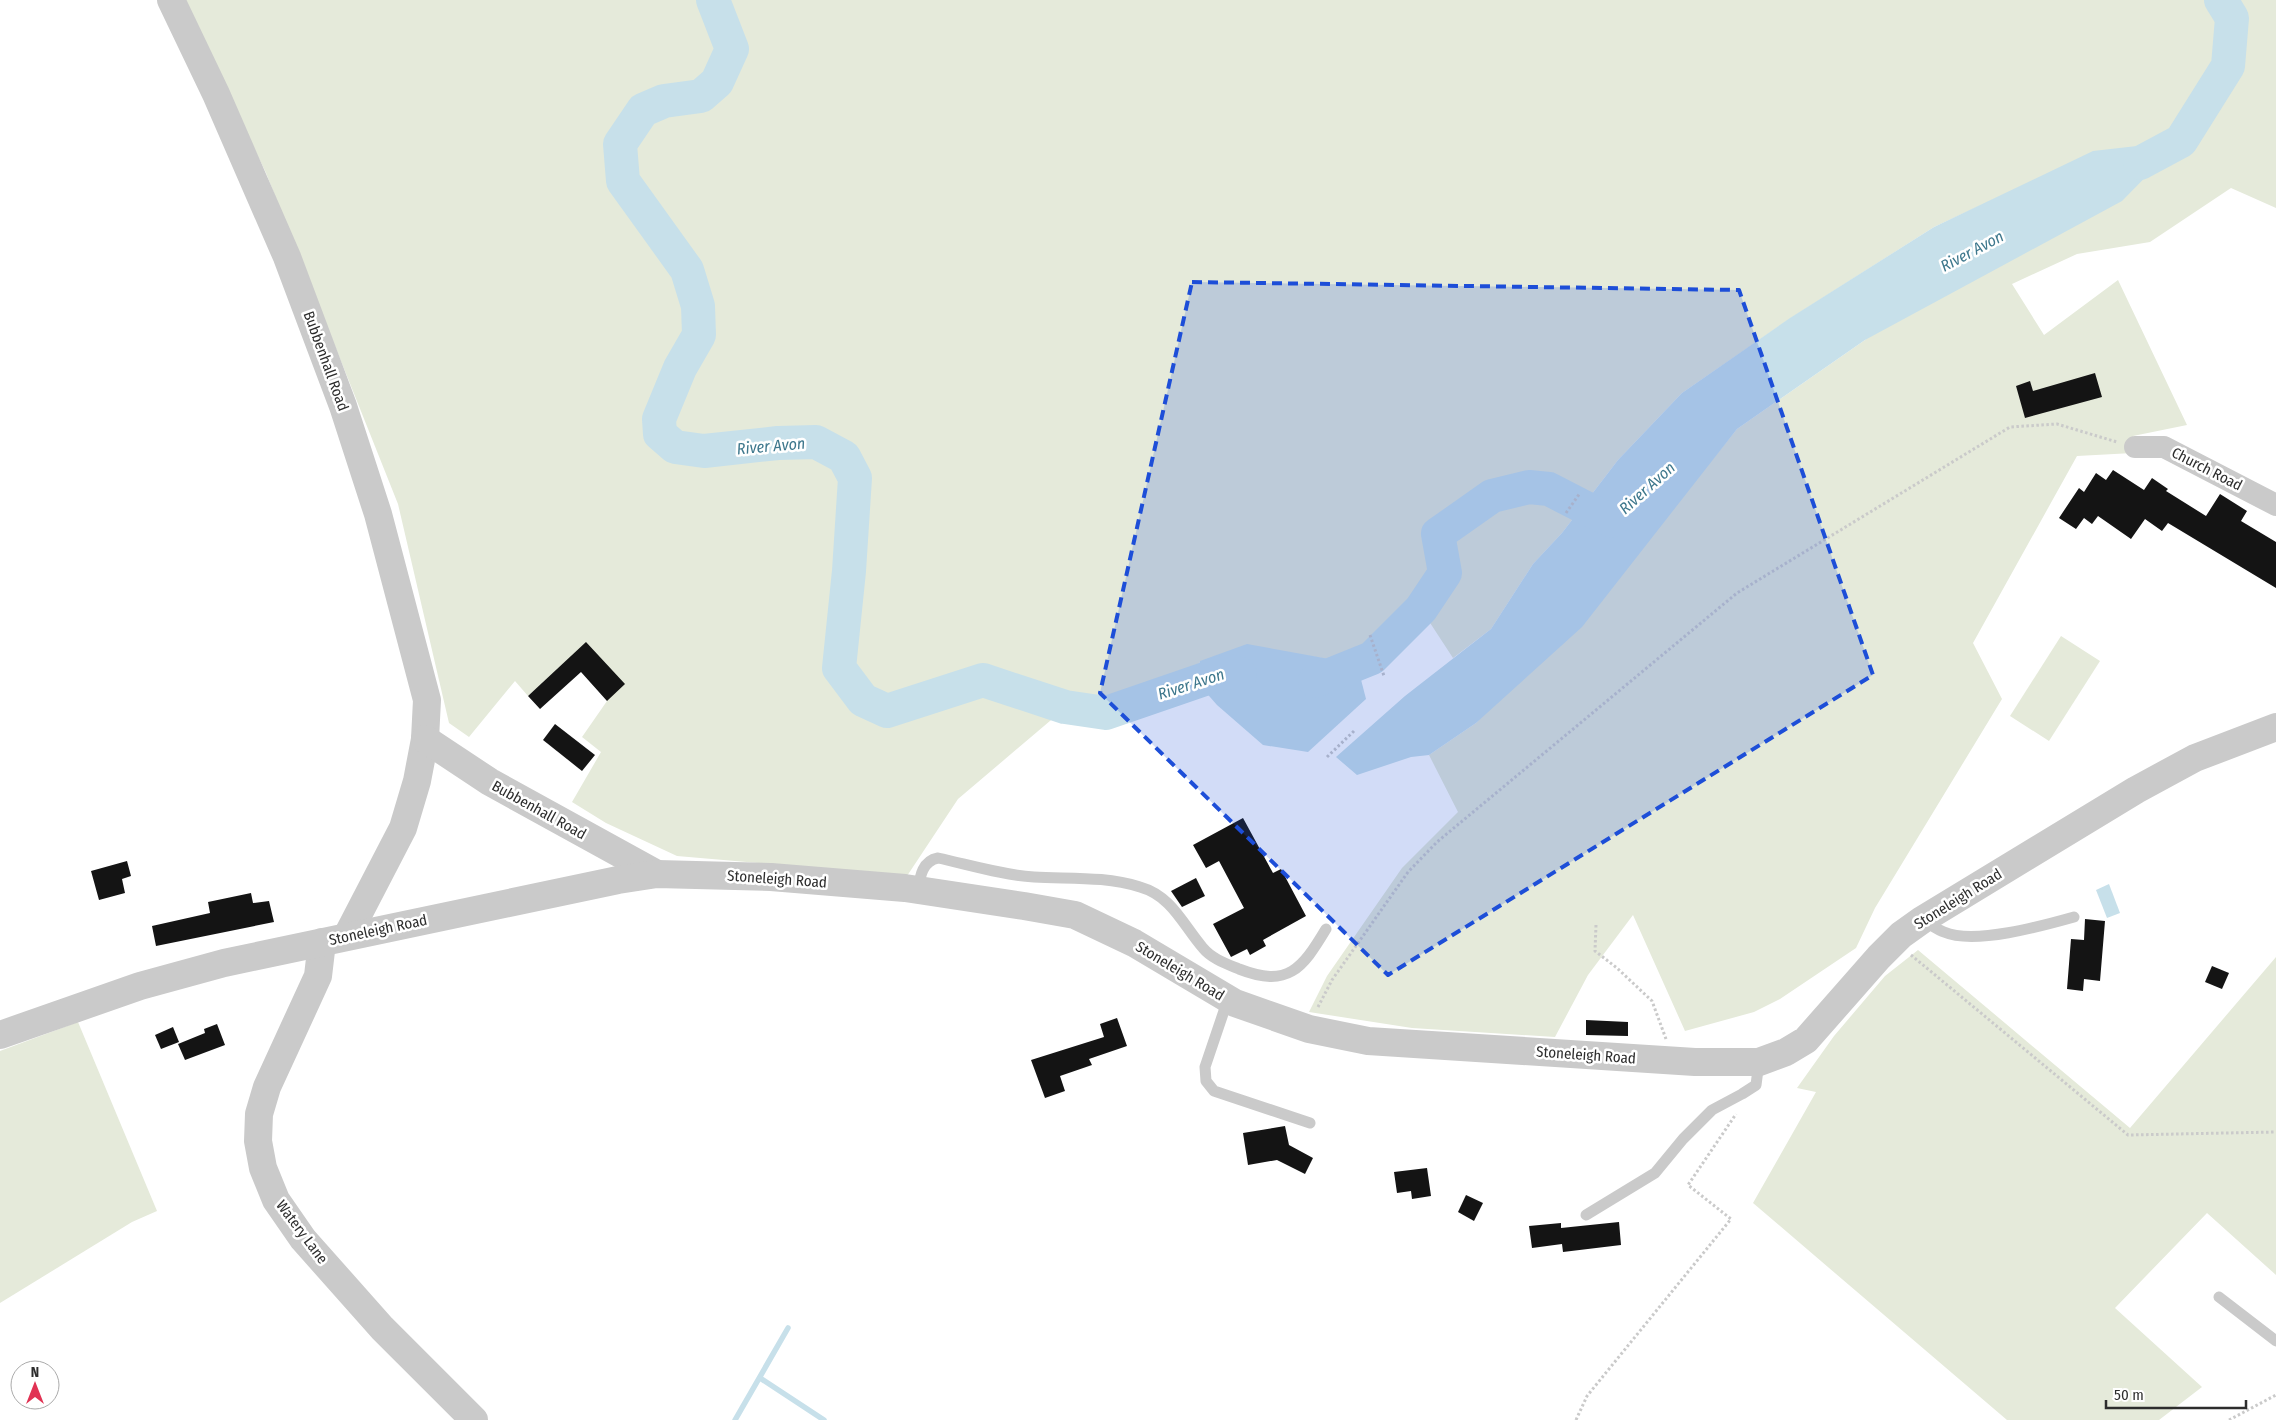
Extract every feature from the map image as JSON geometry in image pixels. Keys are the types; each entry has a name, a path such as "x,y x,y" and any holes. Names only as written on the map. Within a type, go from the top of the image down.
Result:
{"street":[{"name":"Bubbenhall Road","path":"172,0 216,94 287,257 343,406 378,514 427,700 424,739 416,781 403,828 335,939"},
{"name":"Church Road","path":"2135,447 2164,447 2276,504"},
{"name":"Stoneleigh Road","path":"0,1035 140,986 224,963 657,874 771,877 918,890 1075,915 1134,943 1228,999 1309,1029 1368,1041 1675,1061 1759,1062 1786,1052 1806,1040 1894,942 1922,920 2136,790 2187,762 2276,727"},
{"name":"Bubbenhall Road","path":"424,739 490,782 657,874"},
{"name":"Watery Lane","path":"335,939 267,1087 260,1114 258,1141 262,1168 276,1200 303,1239 382,1328 474,1420"}],"lane":[{"path":"918,890 924,867 931,859 938,858 983,870 1025,876 1083,877 1139,886 1155,892 1173,908 1204,950 1222,962 1260,977 1292,972 1306,960 1326,929"},
{"path":"1922,920 1945,933 1976,937 2048,924 2074,916"},
{"path":"1228,999 1205,1066 1206,1081 1214,1091 1310,1123"},
{"path":"1586,1215 1655,1173 1683,1138 1712,1110 1756,1084 1759,1062"},
{"path":"2219,1297 2276,1341"}],"path":[{"path":"1311,1006 1319,1007 1332,980 1408,872 1437,842 1737,593 2010,427 2058,424 2135,447"},
{"path":"1566,513 1580,493"},
{"path":"1370,635 1384,676"},
{"path":"1327,757 1354,732"},
{"path":"1596,925 1595,951 1617,968 1652,1001 1675,1061"},
{"path":"1894,942 2128,1135 2276,1132"},
{"path":"1576,1420 1587,1396 1731,1219 1688,1184 1736,1115 1742,1094"},
{"path":"2229,1420 2276,1395"}],"highlighted area":[{"path":"1192,282 1739,290 1873,675 1388,975 1100,693"}],"green space":[{"path":"184,0 2276,0 2276,208 2231,188 2150,242 2077,254 2012,284 2044,335 2118,280 2187,425 2133,436 2133,453 2077,456 1973,643 2002,699 1875,908 1856,948 1780,999 1754,1012 1685,1031 1633,915 1588,975 1555,1037 1412,1028 1309,1012 1327,976 1402,868 1458,812 1429,755 1476,723 1667,516 1737,429 1865,340 2003,195 1934,227 1791,318 1682,393 1618,460 1562,533 1533,564 1491,629 1453,658 1421,609 1372,658 1357,664 1304,655 1200,661 1196,681 1106,713 1065,707 958,799 907,876 677,856 606,823 572,802 601,752 582,737 607,701 586,643 528,696 515,681 469,737 449,723 398,504 266,173"},
{"path":"2061,636 2100,661 2049,741 2010,716"},
{"path":"1918,950 2130,1128 2276,957 2276,1275 2207,1213 2115,1308 2202,1387 2159,1420 2007,1420 1753,1203 1816,1092 1797,1088 1834,1036 1885,976"},
{"path":"78,1022 157,1211 132,1222 0,1303 0,1051"}],"water":[{"path":"2181,141 2122,201 1865,340 1737,429 1582,627 1476,723 1429,755 1411,757 1357,775 1336,757 1405,696 1491,629 1533,564 1562,533 1618,460 1682,393 1790,318 1934,227 2093,151"},
{"path":"1247,644 1357,664 1366,699 1308,752 1263,745 1217,705 1196,681 1200,661"},
{"path":"2109,884 2120,913 2107,918 2096,890"}],"building":[{"path":"2095,373 2102,397 2025,418 2016,386 2030,381 2033,391"},
{"path":"2113,470 2144,490 2152,478 2168,489 2166,491 2206,516 2220,494 2247,511 2241,521 2276,542 2276,588 2168,523 2162,531 2145,519 2131,539 2098,516 2092,524 2084,518 2076,529 2059,518 2079,488 2084,492 2096,473 2106,480"},
{"path":"586,642 625,684 607,701 581,672 540,709 528,696"},
{"path":"555,724 595,755 582,771 543,740"},
{"path":"1243,818 1273,873 1281,869 1306,916 1263,940 1266,946 1250,955 1247,949 1231,957 1213,924 1244,908 1219,861 1206,868 1193,845"},
{"path":"127,861 131,876 122,879 125,893 99,900 91,871"},
{"path":"1196,878 1205,896 1182,907 1171,891"},
{"path":"251,893 253,903 269,901 274,922 156,946 152,926 210,913 208,902"},
{"path":"2085,919 2105,921 2100,981 2084,979 2083,991 2067,989 2071,939 2084,940"},
{"path":"2212,966 2229,973 2222,989 2205,982"},
{"path":"1117,1018 1127,1046 1089,1059 1092,1065 1060,1076 1065,1091 1045,1098 1031,1060 1104,1037 1100,1024"},
{"path":"1586,1020 1628,1022 1628,1036 1586,1035"},
{"path":"217,1024 225,1045 185,1060 178,1044 205,1033 204,1029"},
{"path":"173,1027 179,1042 161,1049 155,1035"},
{"path":"1285,1126 1289,1145 1313,1158 1305,1174 1277,1160 1248,1165 1243,1133"},
{"path":"1427,1168 1431,1196 1412,1199 1411,1191 1397,1193 1394,1172"},
{"path":"1466,1195 1483,1203 1474,1221 1458,1212"},
{"path":"1619,1222 1621,1245 1563,1252 1562,1244 1532,1248 1529,1226 1561,1223 1561,1228"}],"waterway":[{"name":"River Avon","path":"713,0 732,49 717,82 701,96 664,101 643,110 620,144 623,181 687,270 698,306 699,335 680,368 659,419 660,434 675,447 704,451 778,443 816,442 844,457 855,478 849,571 839,668 863,700 887,711 983,680 1065,707 1106,713 1228,671 1240,674"},
{"name":"River Avon","path":"2140,163 2181,141 2228,66 2232,18 2221,0"},
{"name":"River Avon","path":"1315,681 1372,658 1421,609 1445,573 1438,534 1492,496 1529,487 1549,489 1611,521 1621,512"},
{"path":"735,1420 788,1328"},
{"path":"760,1378 824,1420"}]}
